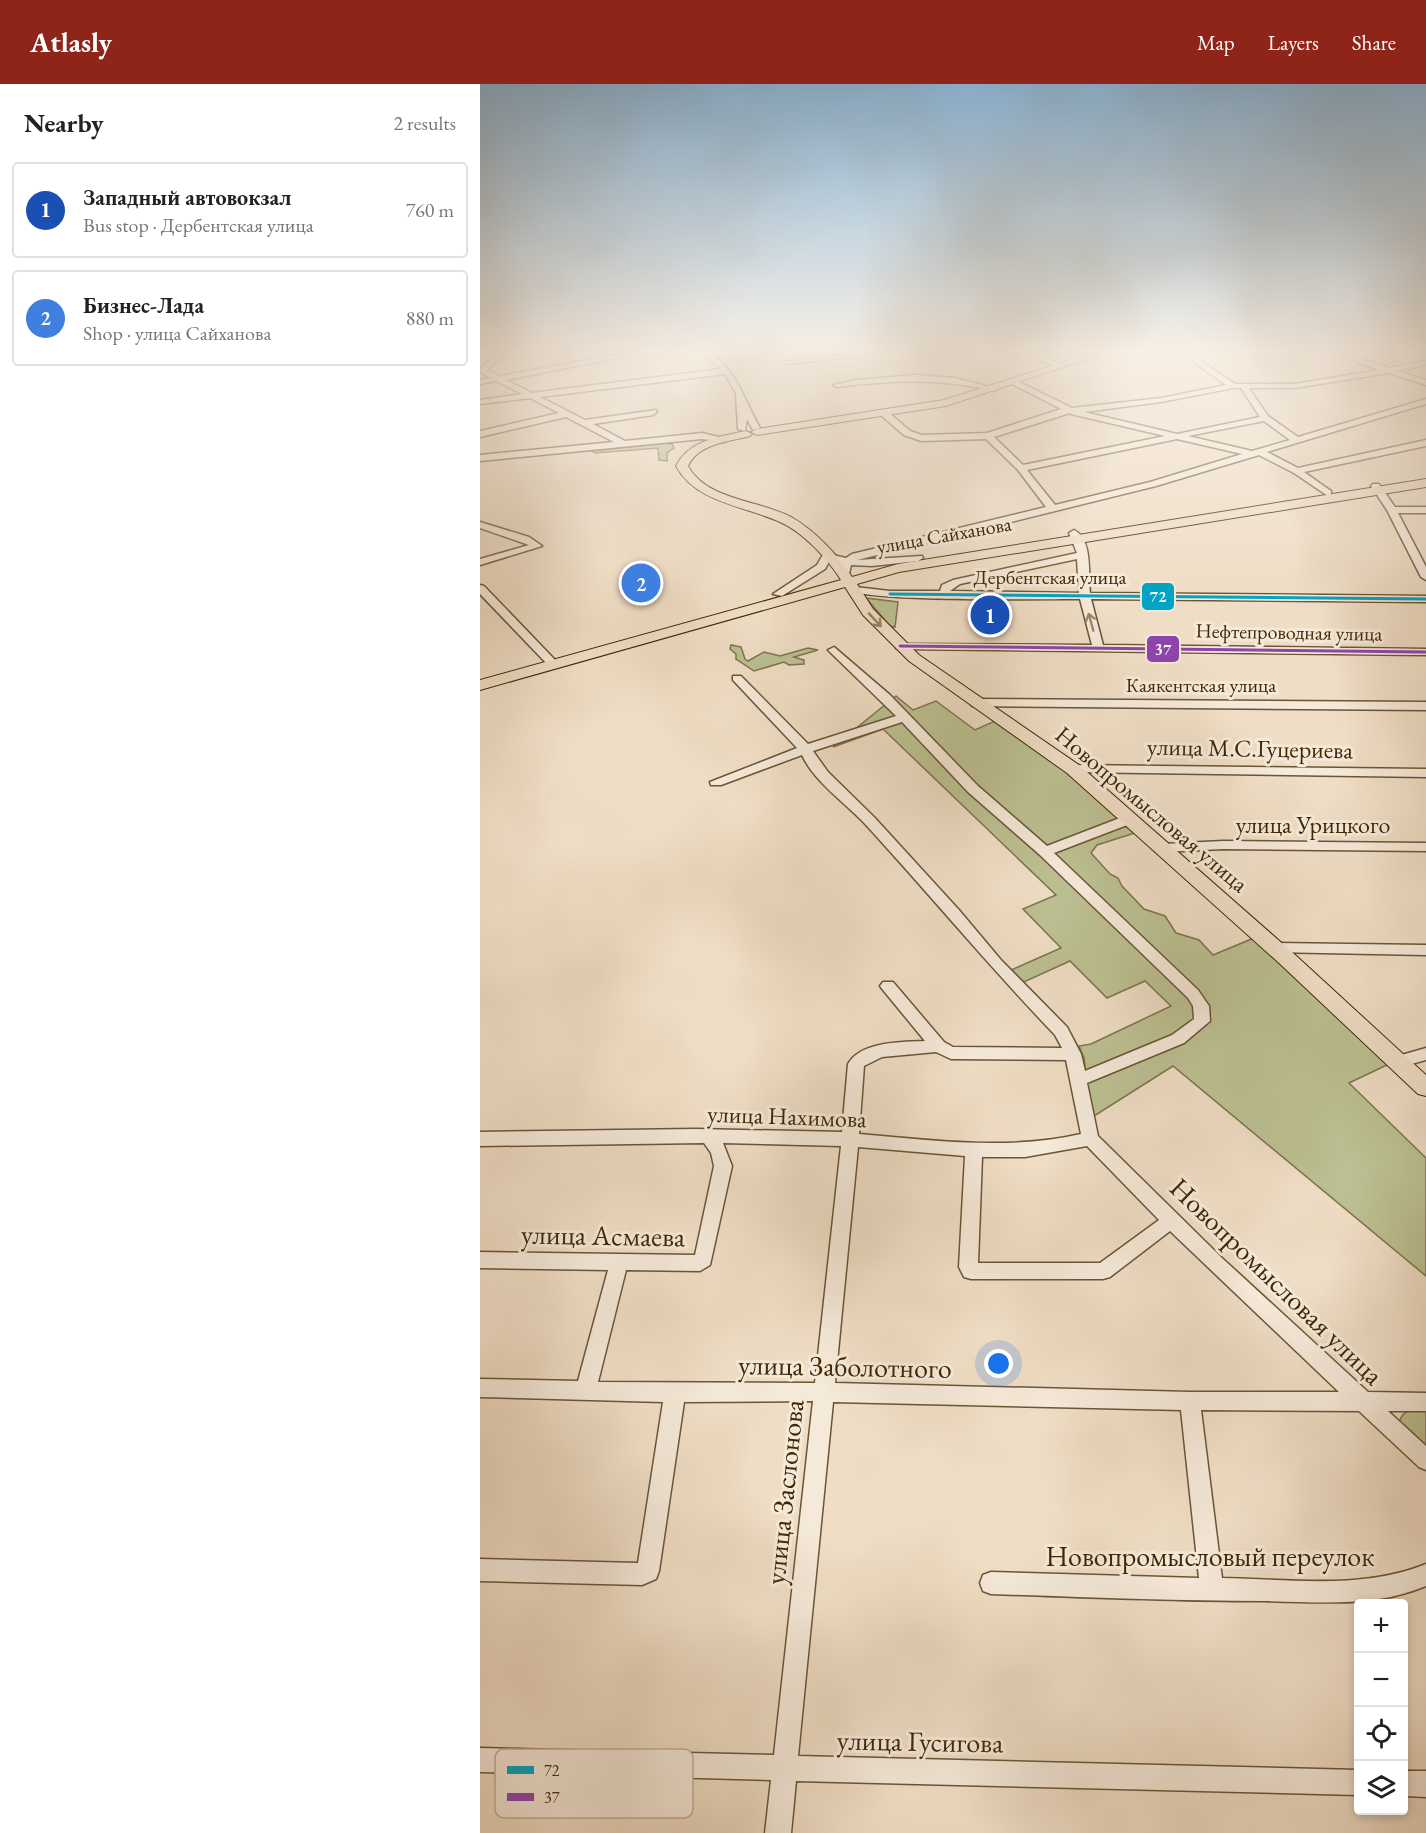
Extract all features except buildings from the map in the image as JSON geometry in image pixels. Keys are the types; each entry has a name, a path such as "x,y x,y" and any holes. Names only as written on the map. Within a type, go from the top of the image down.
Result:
{"main road":[{"name":"Новопромысловая улица","path":"739,434 720,440 686,457 682,466 688,479 712,493 795,525 848,577 868,612 900,646 928,670 1073,769 1274,948 1426,1088"},
{"name":"улица Сайханова","path":"480,679 550,662 778,594 918,558 1426,480"},
{"name":"улица Сайханова","path":"848,577 1076,535 1328,493 1378,488"},
{"path":"480,685 550,662 848,577"}],"street":[{"path":"605,434 624,444"},
{"path":"909,434 921,438 988,436 996,434"},
{"path":"1165,434 1257,454 1297,471 1328,493"},
{"path":"1021,468 1194,434"},
{"path":"1287,434 1298,441"},
{"path":"848,577 856,556 1153,484 1322,434"},
{"path":"480,458 702,436 720,440"},
{"path":"988,436 1021,468 1052,508"},
{"path":"1297,471 1426,443"},
{"path":"1378,488 1392,510 1426,577"},
{"path":"1392,510 1426,510"},
{"path":"480,525 525,539 537,546 480,562"},
{"path":"1076,535 1081,555 1084,596 1098,648"},
{"path":"1413,551 1426,551"},
{"path":"778,594 821,567 828,555"},
{"path":"944,595 946,587 957,582 1081,555"},
{"name":"Дербентская улица","path":"848,577 890,594 1426,599"},
{"path":"480,588 550,662"},
{"name":"Нефтепроводная улица","path":"900,646 1426,652"},
{"path":"834,650 851,663 973,789 1045,852 1193,994 1203,1014 1202,1021 1178,1039 1078,1080"},
{"path":"737,678 794,740 806,749 811,760 823,775 869,820 954,913 996,964 1061,1031 1073,1054 1090,1139"},
{"name":"Каякентская улица","path":"976,703 1426,706"},
{"path":"716,782 904,717"},
{"name":"улица М.С.Гуцериева","path":"1073,769 1426,773"},
{"path":"1045,852 1130,819"},
{"name":"улица Урицкого","path":"1163,848 1223,845 1426,847"},
{"path":"1274,948 1426,950"},
{"path":"888,986 938,1046 951,1053 967,1055 1073,1054"},
{"name":"улица Заслонова","path":"778,1833 822,1392 850,1140 854,1072 859,1058 871,1052 938,1046"},
{"path":"1397,1062 1426,1054"},
{"name":"улица Нахимова","path":"480,1139 709,1136 850,1140 914,1148 974,1150 1059,1148 1090,1139"},
{"name":"улица Асмаева","path":"480,1260 697,1264 702,1261 723,1166 719,1151 709,1136"},
{"name":"Новопромысловая улица","path":"1090,1139 1215,1264 1358,1400 1426,1460"},
{"path":"974,1150 968,1267 971,1271 1102,1270 1172,1220"},
{"path":"586,1390 619,1262"},
{"name":"улица Заболотного","path":"480,1388 675,1394 822,1392 1190,1401 1426,1402"},
{"path":"480,1570 642,1574 648,1571 675,1394"},
{"path":"1190,1401 1212,1590"},
{"name":"Новопромысловый переулок","path":"991,1583 1212,1590 1378,1589 1411,1583 1426,1575"},
{"name":"улица Гусигова","path":"480,1760 495,1760"},
{"name":"улица Гусигова","path":"693,1766 1354,1783"},
{"path":"1408,1784 1426,1784"}],"green space":[{"path":"662,443 672,444 674,448 667,453 667,461 659,460 658,448 595,453 592,451"},
{"path":"866,598 898,602 895,627 890,626"},
{"path":"731,645 741,647 748,661 764,652 780,656 808,648 818,650 794,657 804,660 804,664 789,665 784,662 754,671 736,659 736,654 730,649"},
{"path":"896,696 913,710 936,701 975,730 997,720 1035,746 1138,832 1097,845 1091,853 1110,874 1118,878 1122,886 1144,909 1165,916 1176,933 1199,940 1213,955 1254,938 1391,1063 1349,1083 1426,1158 1426,1276 1173,1066 1091,1118 1084,1058 1079,1046 1091,1044 1171,1006 1145,981 1107,998 1070,961 1024,982 1009,971 1061,948 1023,909 1056,895 883,729 833,747"},
{"path":"1426,1409 1426,1455 1399,1428 1401,1417 1404,1414 1411,1410"}],"transit line":[{"name":"72","path":"890,594 1426,599"},
{"name":"37","path":"900,646 1426,652"}],"place":[{"name":"Бизнес-Лада","path":"641,583"},
{"name":"Западный автовокзал","path":"990,615"}]}
